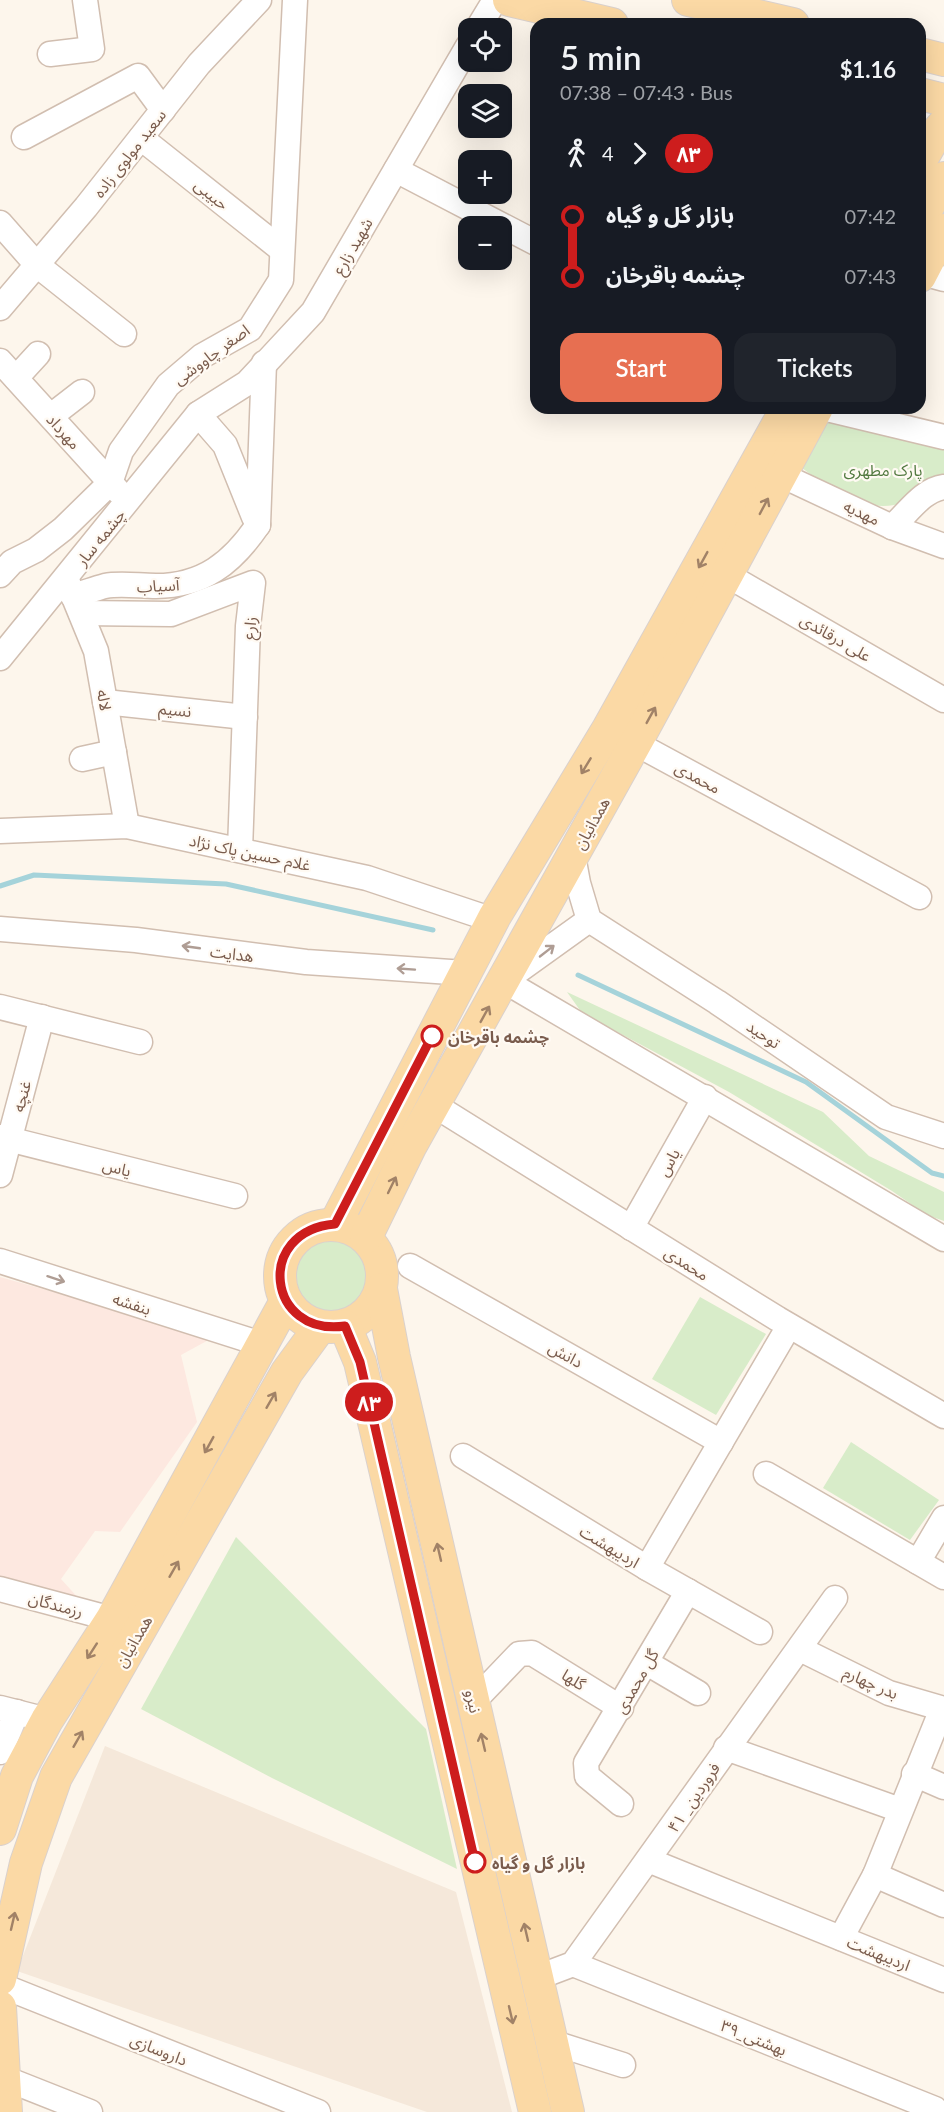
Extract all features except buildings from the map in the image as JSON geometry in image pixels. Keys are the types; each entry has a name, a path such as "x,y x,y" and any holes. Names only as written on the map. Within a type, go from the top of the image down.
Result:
{"main road":[{"path":"509,0 586,18"},
{"path":"688,0 767,18"},
{"path":"926,56 944,60"},
{"path":"926,96 944,100"},
{"path":"926,151 944,124"},
{"path":"926,210 944,178"},
{"path":"929,276 944,230"},
{"name":"همدانیان","path":"366,1237 434,1106 511,985 573,856 635,743 688,617 734,533 784,414"},
{"name":"همدانیان","path":"335,1224 493,920 601,742 688,617 727,575 734,533 781,475 814,414"},
{"path":"333,1326 361,1318 374,1305 381,1289 381,1261 366,1237 352,1228 335,1224 319,1226 305,1232 288,1248 280,1270 280,1286 286,1301 295,1313 333,1326 360,1362 535,2112"},
{"name":"نیرو","path":"381,1289 394,1357 536,1978 570,2111"},
{"name":"همدانیان","path":"0,1830 17,1776 47,1720 112,1619 264,1345 286,1301"},
{"name":"همدانیان","path":"0,1978 26,1863 56,1777 287,1372 333,1326"},
{"path":"360,1362 394,1357"},
{"path":"0,2007 6,2112"}],"street":[{"path":"50,54 92,49 85,0"},
{"name":"سعید مولوی زاده","path":"0,308 141,138 199,64 259,0"},
{"name":"اصغر چاووشی","path":"0,575 12,562 36,550 63,529 110,483 121,451 168,385 202,356 250,329 281,280 295,0"},
{"path":"484,18 495,0"},
{"name":"شهید زارع","path":"198,414 247,383 313,312 458,63"},
{"path":"24,137 138,76 163,110"},
{"name":"حبیبی","path":"141,138 282,250"},
{"path":"396,170 530,240"},
{"path":"0,223 37,265 124,334"},
{"path":"8,369 38,354"},
{"path":"258,525 264,363"},
{"name":"مهرداد","path":"8,369 128,502"},
{"path":"51,416 82,392"},
{"path":"198,414 225,445 258,525"},
{"name":"چشمه سار","path":"0,658 73,596 128,502 198,414"},
{"path":"848,414 944,437"},
{"name":"مهدیه","path":"781,475 892,527 944,546"},
{"path":"892,527 924,496 936,488 944,487"},
{"name":"آسیاب","path":"73,596 106,586 159,586 190,583 213,572 245,544 258,525"},
{"name":"علی درقائدی","path":"727,575 944,700"},
{"name":"زارع","path":"73,596 171,614 253,583 248,626 240,850"},
{"name":"لاله","path":"73,596 96,651 127,826"},
{"name":"نسیم","path":"105,702 245,717"},
{"name":"محمدی","path":"635,743 919,897"},
{"path":"82,759 114,752"},
{"name":"غلام حسین پاک نژاد","path":"0,831 127,826 367,878 493,920"},
{"path":"573,856 578,883 590,920 511,985 944,1239"},
{"name":"توحید","path":"590,920 717,1002 886,1117 944,1136"},
{"name":"هدایت","path":"0,929 136,940 306,962 465,973"},
{"path":"0,1007 140,1042"},
{"name":"غنچه","path":"0,1175 5,1138 42,1017"},
{"name":"یاس","path":"631,1228 705,1097"},
{"name":"محمدی","path":"434,1106 789,1326 944,1416"},
{"name":"یاس","path":"5,1138 235,1196"},
{"name":"بنفشه","path":"0,1262 264,1345"},
{"name":"دانش","path":"410,1266 721,1442"},
{"path":"647,1568 789,1326"},
{"name":"اردیبهشت","path":"462,1456 647,1568 760,1632"},
{"path":"766,1474 944,1577"},
{"path":"918,1562 944,1518"},
{"name":"رزمندگان","path":"0,1589 112,1619"},
{"name":"گل محمدی","path":"621,1804 585,1771 586,1763 621,1708 688,1591"},
{"name":"۴۱ _فروردین","path":"573,1964 835,1598"},
{"name":"بدر چهارم","path":"800,1649 889,1693 943,1709"},
{"name":"گلها","path":"474,1701 519,1654 532,1653 621,1708"},
{"path":"647,1663 698,1693"},
{"path":"841,1938 874,1875 914,1774 943,1709"},
{"path":"0,1752 8,1710 47,1720"},
{"path":"726,1748 900,1810"},
{"path":"914,1774 944,1787"},
{"name":"اردیبهشت","path":"648,1860 944,1980"},
{"path":"874,1875 944,1905"},
{"path":"536,1978 573,1964"},
{"name":"۳۹_بهشتی","path":"573,1964 935,2109"},
{"name":"داروسازی","path":"0,1985 278,2105 318,2112"},
{"path":"551,2042 623,2066"},
{"path":"4,2078 90,2112"}],"shaded area":[{"path":"0,1277 214,1337 181,1355 197,1422 120,1532 95,1531 61,1579 80,1600 0,1578"},
{"path":"105,1746 456,1892 512,2112 427,2112 17,1971"}],"green space":[{"name":"پارک مطهری","path":"829,419 944,444 944,476 905,502 877,506 850,499 825,485 802,468"},
{"path":"567,992 823,1112 869,1156 944,1192 944,1221 927,1215 892,1191 729,1092 582,1013"},
{"path":"330,1241 345,1244 357,1252 365,1264 368,1279 365,1294 357,1306 345,1314 330,1317 315,1314 303,1306 295,1294 292,1279 295,1264 303,1252 315,1244"},
{"path":"700,1297 766,1334 716,1415 652,1379"},
{"path":"851,1442 939,1500 910,1540 823,1488"},
{"path":"236,1537 426,1729 457,1869 272,1778 141,1709"}],"waterway":[{"path":"0,886 34,875 226,884 433,930"},
{"path":"578,975 806,1082 932,1173 944,1176"}],"bus line":[{"name":"۸۳","path":"432,1036 335,1224 319,1226 305,1232 292,1242 284,1255 280,1270 280,1286 286,1301 295,1313 306,1321 333,1328 345,1326 360,1362 475,1862"}],"place":[{"name":"چشمه باقرخان","path":"432,1036"},
{"name":"بازار گل و گیاه","path":"475,1862"}]}
